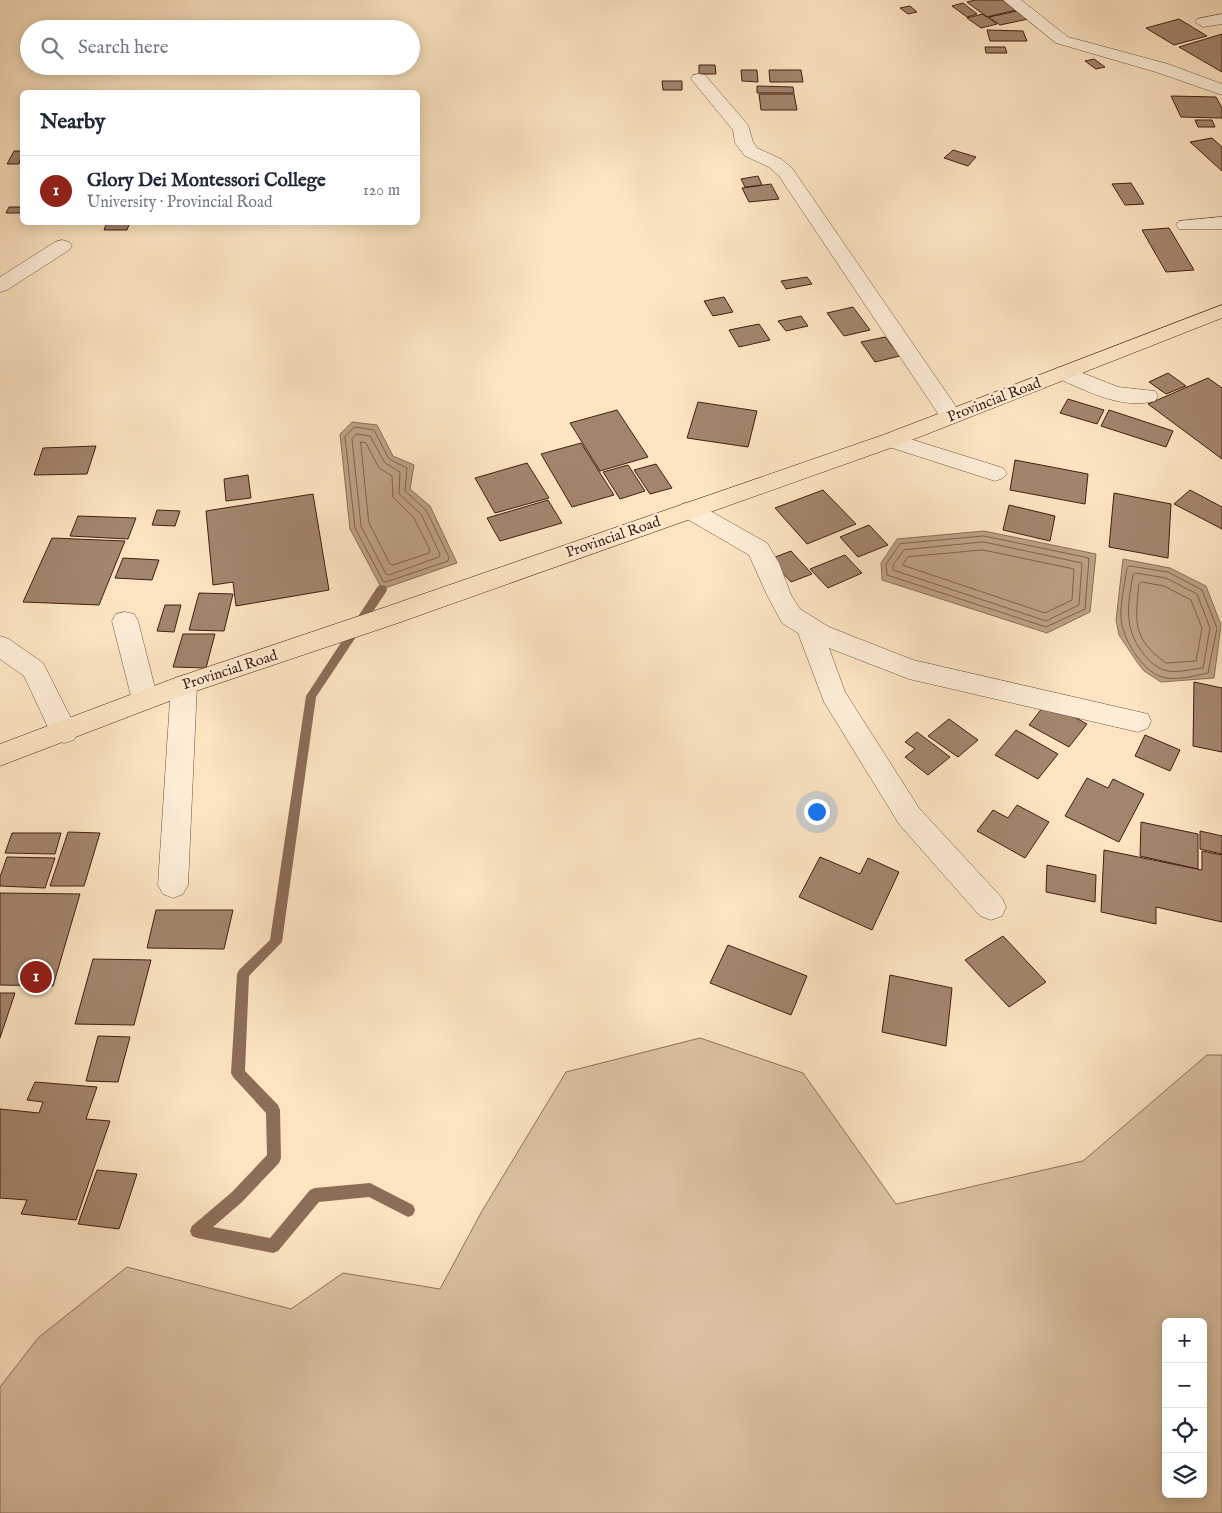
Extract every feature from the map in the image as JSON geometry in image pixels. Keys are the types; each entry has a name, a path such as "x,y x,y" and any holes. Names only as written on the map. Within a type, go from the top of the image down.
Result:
{"main road":[{"name":"Provincial Road","path":"0,755 184,685 372,622 891,440 1222,311"}],"street":[{"path":"1011,0 1062,40 1162,68 1222,90"},
{"path":"1203,22 1222,19"},
{"path":"699,79 742,130 744,143 751,152 775,163 786,172 951,416"},
{"path":"1186,226 1222,223"},
{"path":"0,286 62,246"},
{"path":"1065,373 1103,390 1128,396 1147,396"},
{"path":"891,440 995,473"},
{"path":"690,510 758,549 767,563 779,596 791,616 809,627 864,653 908,669 1138,721"},
{"path":"125,621 145,700"},
{"path":"809,627 833,695 909,816 991,907"},
{"path":"0,646 34,670 64,732"},
{"path":"173,885 184,685"}],"shaded area":[{"path":"700,1038 803,1073 896,1204 1083,1161 1207,1055 1222,1055 1222,1513 0,1513 0,1387 38,1338 127,1267 291,1309 343,1273 440,1289 482,1211 566,1072"}],"water":[{"path":"352,422 377,425 393,456 414,465 410,489 430,506 457,563 382,589 350,529 340,434"},
{"path":"984,531 1096,554 1090,612 1047,633 882,580 881,563 897,539"},
{"path":"1123,559 1170,568 1206,586 1221,625 1214,678 1161,682 1144,671 1137,662 1119,635 1116,620"}],"building":[{"path":"975,0 1002,0 1016,10 987,17 967,2"},
{"path":"963,3 977,14 967,17 952,6"},
{"path":"910,6 917,12 908,14 900,8"},
{"path":"1017,11 1028,19 1000,25 989,17"},
{"path":"983,14 997,24 981,28 967,18"},
{"path":"1179,19 1207,36 1174,45 1146,28"},
{"path":"987,30 1023,31 1027,41 990,41"},
{"path":"1222,34 1222,72 1179,47"},
{"path":"985,47 1005,47 1007,53 986,53"},
{"path":"1094,59 1105,67 1096,69 1085,61"},
{"path":"699,65 715,65 716,74 699,74"},
{"path":"741,70 757,70 758,82 742,81"},
{"path":"769,70 801,70 803,82 770,82"},
{"path":"662,81 682,81 682,90 663,90"},
{"path":"757,86 793,87 794,93 757,93"},
{"path":"759,94 794,94 797,110 761,110"},
{"path":"1171,96 1216,97 1222,108 1222,118 1181,117"},
{"path":"1195,120 1212,120 1215,127 1198,127"},
{"path":"1212,138 1222,147 1222,171 1190,142"},
{"path":"953,150 976,157 968,166 944,158"},
{"path":"14,151 20,151 19,164 7,164"},
{"path":"758,176 762,185 745,187 741,179"},
{"path":"1131,183 1144,204 1125,205 1112,184"},
{"path":"771,184 779,199 749,202 742,188"},
{"path":"9,207 20,207 20,213 6,213"},
{"path":"106,225 129,225 127,230 104,230"},
{"path":"1169,228 1194,270 1166,272 1142,230"},
{"path":"807,277 812,284 786,289 781,281"},
{"path":"724,297 733,312 713,316 704,301"},
{"path":"853,307 870,330 844,336 827,313"},
{"path":"801,316 808,326 786,331 778,321"},
{"path":"759,324 770,340 739,347 729,330"},
{"path":"885,337 900,356 875,362 861,342"},
{"path":"1168,373 1186,386 1166,394 1149,382"},
{"path":"1208,378 1222,388 1222,459 1148,404"},
{"path":"1068,399 1104,410 1097,424 1060,413"},
{"path":"698,402 757,411 748,447 687,438"},
{"path":"617,410 648,457 600,471 570,423"},
{"path":"1109,410 1173,431 1166,447 1101,426"},
{"path":"581,443 614,495 572,507 541,454"},
{"path":"96,446 87,474 34,475 43,448"},
{"path":"1015,460 1088,474 1085,504 1010,490"},
{"path":"527,463 549,498 495,513 475,478"},
{"path":"656,464 672,488 650,494 634,470"},
{"path":"628,465 645,491 620,499 603,472"},
{"path":"248,475 251,498 226,501 224,479"},
{"path":"823,490 856,524 807,544 775,508"},
{"path":"1190,490 1222,507 1222,529 1174,504"},
{"path":"1114,493 1171,504 1168,558 1109,547"},
{"path":"313,494 329,590 236,606 233,582 213,585 206,511"},
{"path":"548,500 562,523 500,541 487,518"},
{"path":"1009,505 1055,516 1050,541 1003,530"},
{"path":"157,510 180,511 175,526 152,525"},
{"path":"78,516 136,518 128,539 70,536"},
{"path":"869,525 888,545 858,557 840,537"},
{"path":"52,538 125,541 99,605 23,602"},
{"path":"791,551 812,574 791,582 770,559"},
{"path":"845,555 862,573 828,588 810,569"},
{"path":"123,558 159,560 152,580 115,578"},
{"path":"199,593 233,594 224,631 189,630"},
{"path":"165,605 181,605 174,632 157,631"},
{"path":"183,634 215,634 206,668 173,667"},
{"path":"1194,682 1222,688 1222,752 1193,746"},
{"path":"1047,702 1087,724 1069,747 1029,725"},
{"path":"949,719 978,740 958,757 928,736"},
{"path":"1016,730 1058,754 1038,779 995,755"},
{"path":"917,732 950,757 928,775 905,757 915,749 905,742"},
{"path":"1145,735 1180,750 1170,771 1135,756"},
{"path":"1087,778 1108,788 1113,779 1144,794 1119,842 1065,816"},
{"path":"1017,805 1049,822 1025,858 977,831 993,810 1008,818"},
{"path":"1141,822 1198,834 1198,869 1140,856"},
{"path":"1200,831 1222,836 1222,854 1200,849"},
{"path":"68,832 100,833 84,886 50,886"},
{"path":"12,833 61,833 55,854 5,853"},
{"path":"1104,850 1202,870 1202,851 1222,855 1222,922 1156,907 1156,924 1101,912"},
{"path":"7,857 55,858 45,888 0,886 0,877"},
{"path":"820,857 860,874 868,858 899,872 872,930 799,897"},
{"path":"1047,865 1096,875 1095,902 1046,892"},
{"path":"0,893 80,894 53,986 0,985"},
{"path":"156,910 233,910 224,949 147,948"},
{"path":"1003,936 1046,982 1009,1007 965,960"},
{"path":"728,945 807,976 791,1015 710,983"},
{"path":"93,959 151,960 134,1025 75,1024"},
{"path":"890,975 952,988 946,1046 882,1032"},
{"path":"0,993 15,993 0,1038"},
{"path":"98,1036 130,1037 118,1082 86,1081"},
{"path":"35,1082 97,1087 86,1119 110,1121 76,1220 21,1214 27,1200 0,1198 0,1109 39,1113 43,1102 27,1100"},
{"path":"97,1170 137,1174 119,1229 78,1224"}],"waterway":[{"path":"382,589 311,696 276,942 243,974 238,1073 273,1110 274,1158 237,1197 197,1231 273,1246 315,1195 370,1190 408,1210"}],"place":[{"name":"Glory Dei Montessori College","path":"36,977"}]}
